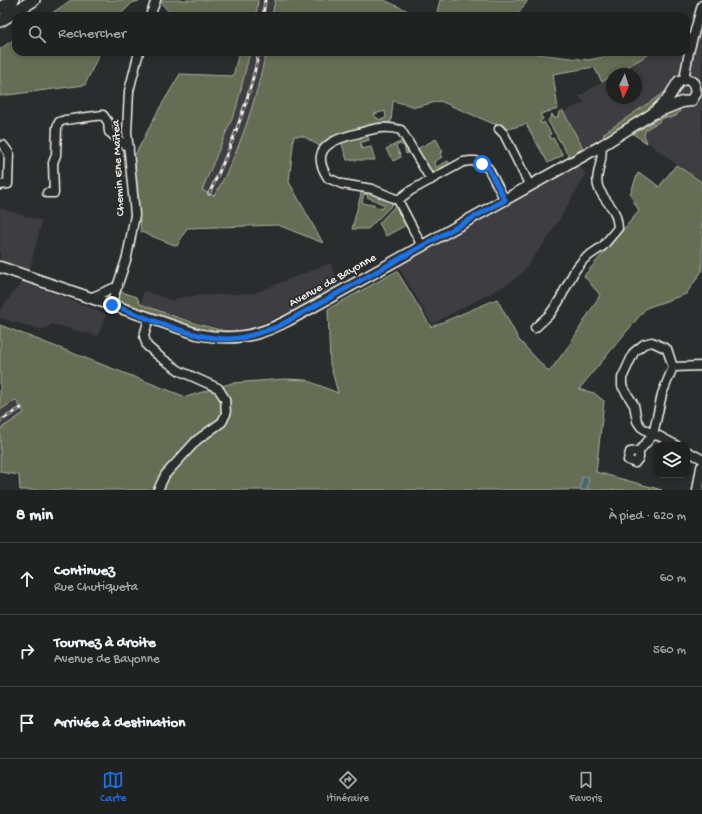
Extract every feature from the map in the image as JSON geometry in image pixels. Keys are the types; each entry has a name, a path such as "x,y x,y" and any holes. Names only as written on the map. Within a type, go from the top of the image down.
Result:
{"highway":[{"path":"0,8 13,0"},
{"path":"15,12 34,0"},
{"path":"0,21 12,14"}],"main road":[{"path":"652,114 682,102 691,101 699,91 696,86 687,80"},
{"path":"652,114 667,100 676,82 702,80"},
{"path":"673,90 676,98 682,102"},
{"name":"Avenue de Bayonne","path":"0,267 197,334 213,338 240,338 281,325 602,146 652,114"},
{"path":"698,490 702,467"}],"street":[{"path":"152,12 156,0"},
{"path":"690,45 702,5"},
{"name":"Chemin Ene Maïtea","path":"112,305 132,237 135,215 127,132 129,91 138,56"},
{"path":"687,80 688,56"},
{"path":"47,193 54,193 53,163 56,155 57,127 59,122 90,115 103,115 108,122 109,132 129,148"},
{"path":"422,246 398,200 372,189 342,184 328,178 320,163 321,152 330,142 342,137 384,127 392,127 401,130 431,180"},
{"path":"499,129 504,134 530,186"},
{"path":"0,185 8,184 9,153 3,145"},
{"path":"536,328 550,314 559,301 575,270 584,259 603,246 618,228 617,215 599,188 598,174 602,162 602,146"},
{"path":"398,200 410,191 463,162 476,161 488,168 505,200"},
{"path":"90,298 118,286"},
{"path":"149,318 144,336 147,346 180,371 218,388 225,399 226,414 222,422 197,440 165,475 158,490"},
{"path":"639,451 653,435 662,394 673,367 667,349 652,342 644,344 634,352 622,378 622,386 634,405 636,421 641,427 653,435 659,436 670,442"},
{"path":"673,367 702,366"},
{"path":"690,453 702,459"}],"shaded area":[{"path":"258,0 275,0 273,12 256,12"},
{"path":"702,9 702,180 682,169 636,133 583,148 563,112 584,103 579,96 606,80 606,104 642,104 642,68 627,68 648,56 690,56 690,38"},
{"path":"249,56 265,56 246,124 235,153 214,196 202,190 236,109"},
{"path":"578,164 586,174 550,235 522,273 508,284 432,324 398,266"},
{"path":"0,208 42,221 29,271 0,260"},
{"path":"330,263 340,285 302,306 254,327 238,331 205,325 141,304 144,291 174,301 177,298 195,296 255,293"},
{"path":"22,281 106,314 98,336 52,324 43,330 0,318 0,310"},
{"path":"16,400 25,414 0,429 0,410"}],"green space":[{"path":"71,0 142,0 132,3 123,12 54,12"},
{"path":"158,0 258,0 256,12 169,12"},
{"path":"275,0 384,0 410,12 273,12"},
{"path":"440,0 528,0 520,12 437,12"},
{"path":"12,41 12,56 98,56 85,85 0,96 0,49"},
{"path":"238,56 249,56 236,109 202,190 214,196 232,162 246,126 265,56 554,56 588,60 608,56 646,56 625,68 606,68 606,80 602,82 594,67 553,74 558,109 540,114 543,119 540,121 541,124 544,122 551,134 549,135 551,139 553,138 563,155 548,163 526,124 505,130 502,124 494,124 440,101 416,107 393,101 391,122 370,125 337,134 327,139 321,147 303,136 294,136 289,182 323,243 278,225 187,228 177,246 141,232 134,157 158,111 180,74 233,76","holes":["385,111 386,118 379,120 376,118 374,114"]},
{"path":"668,90 664,97 640,117 604,137 604,133"},
{"path":"677,107 680,111 676,116 661,119 659,122 646,129 644,135 647,143 633,134"},
{"path":"563,111 583,148 569,157 548,121 552,114 554,118 558,117 559,112"},
{"path":"367,134 369,140 360,143 362,149 371,147 375,160 347,160 341,141"},
{"path":"436,139 443,152 440,153 442,157 434,162 436,167 448,161 450,164 433,171 429,169 417,149"},
{"path":"404,140 410,152 406,154 404,146 400,144 396,146 401,157 393,161 386,149"},
{"path":"676,165 702,182 702,271 686,294 646,308 579,389 594,393 604,401 596,472 662,490 20,490 19,475 0,472 0,429 24,413 16,400 0,410 0,325 186,397 232,383 285,379 306,380 338,393 330,364 328,309 397,271 431,327 497,299 519,340 549,372 570,344 600,295 584,276 639,211 630,194 638,173 648,178 659,187"},
{"path":"362,190 384,197 393,204 368,229 352,229","holes":["364,194 368,195 367,197 385,205 382,209 374,206 374,204 369,205 362,202"]},
{"path":"395,206 406,225 386,236 379,223"},
{"path":"335,290 267,327 239,333 222,334 188,328 121,305 117,297 119,291 137,297 140,304 190,322 218,329 240,331 251,329 276,320"}],"water":[{"path":"582,477 589,477 587,490 580,490"}],"railway":[{"path":"264,12 265,0"},
{"path":"209,194 225,159 245,107 258,56"},
{"path":"0,421 21,408"}],"route":[{"path":"112,305 213,338 240,338 279,326 505,200 488,168 482,164"}]}
